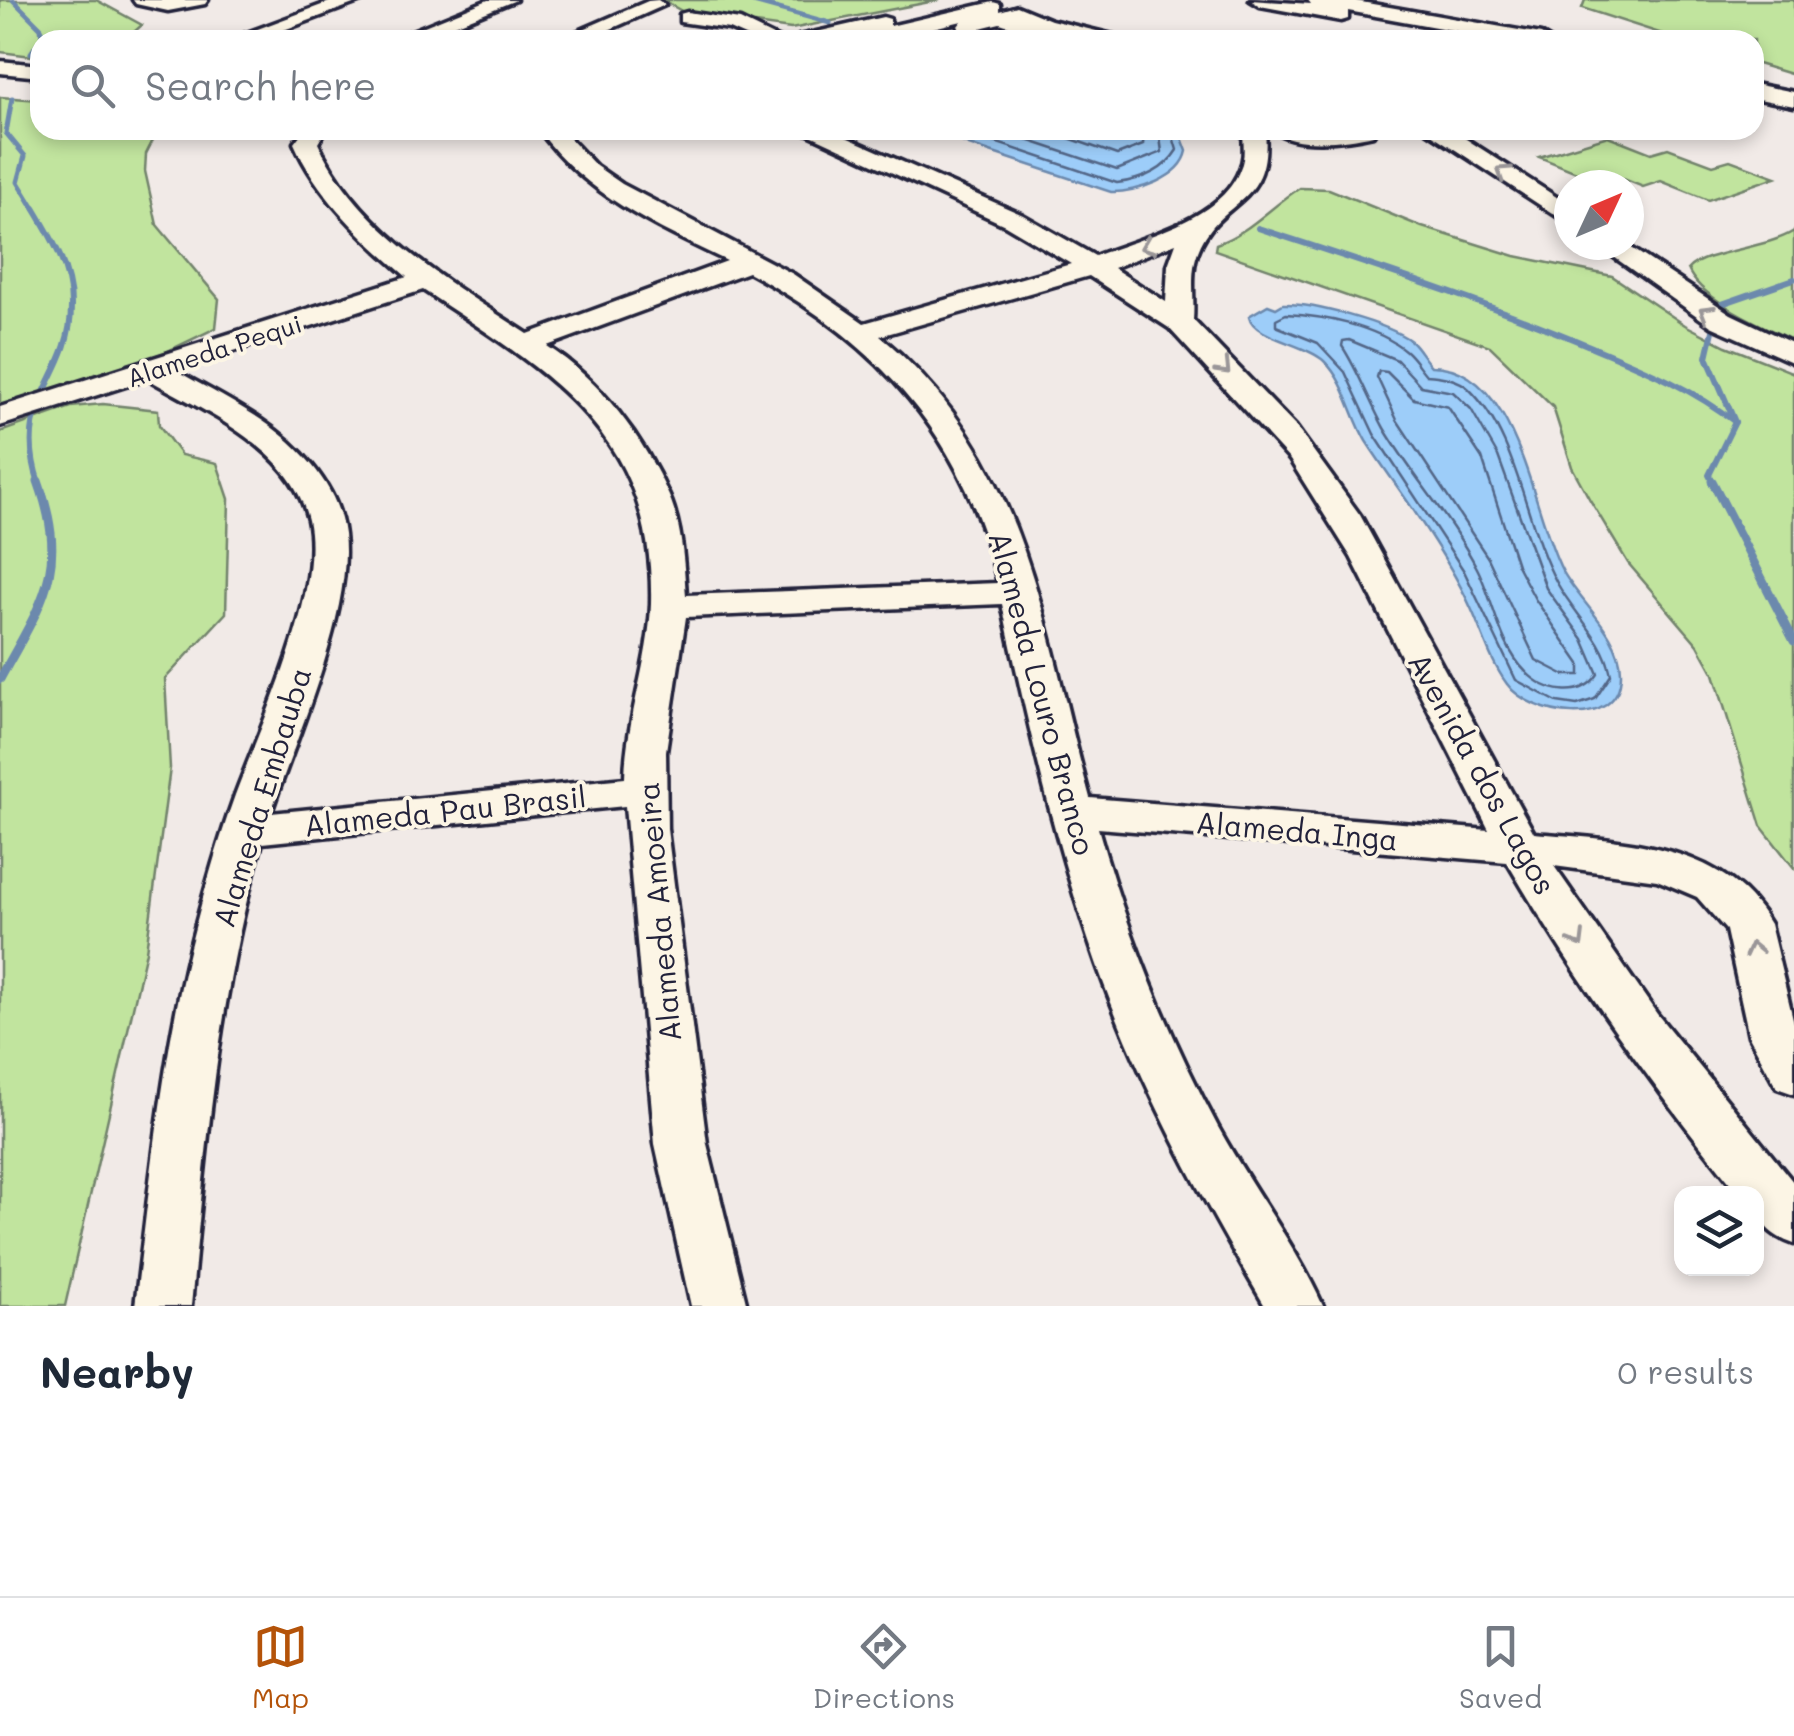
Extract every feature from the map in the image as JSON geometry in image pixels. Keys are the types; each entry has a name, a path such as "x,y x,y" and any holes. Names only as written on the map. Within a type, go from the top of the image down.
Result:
{"street":[{"path":"143,0 168,5 196,1"},
{"path":"267,30 354,0"},
{"path":"426,30 506,0"},
{"path":"848,30 972,0"},
{"path":"1260,0 1423,30"},
{"path":"1318,0 1485,30"},
{"path":"589,30 644,3 699,30 733,24 748,30"},
{"path":"962,30 1014,25"},
{"path":"0,67 30,70"},
{"path":"1764,81 1794,86"},
{"path":"0,82 30,85"},
{"path":"1764,93 1794,98"},
{"name":"Alameda Amoeira","path":"308,140 316,165 350,212 426,280 524,345 587,393 616,431 653,497 666,557 669,607 646,751 646,828 680,1144 719,1306"},
{"name":"Alameda Louro Branco","path":"556,140 622,193 694,238 750,262 860,333 921,391 975,468 1001,525 1021,593 1028,638 1072,811 1142,1026 1236,1210 1296,1306"},
{"name":"Avenida dos Lagos","path":"834,140 1014,220 1094,266 1179,322 1254,399 1316,474 1522,849 1593,965 1736,1154 1794,1221"},
{"path":"860,333 1094,266 1199,225 1236,193 1250,174 1253,140"},
{"path":"1451,140 1554,206"},
{"path":"1179,322 1176,278 1199,225"},
{"path":"1631,260 1747,336 1794,354"},
{"path":"524,345 750,262"},
{"name":"Alameda Pequi","path":"0,417 426,280"},
{"name":"Alameda Embauba","path":"153,370 244,424 290,460 316,493 326,522 326,560 318,613 244,830 197,1022 162,1306"},
{"path":"669,607 1021,593"},
{"name":"Alameda Pau Brasil","path":"244,830 646,790"},
{"name":"Alameda Inga","path":"1072,811 1599,854 1665,866 1713,886 1747,924 1774,1036 1794,1074"}],"green space":[{"path":"0,0 96,0 142,25 136,30 30,30 30,56 0,52"},
{"path":"662,0 940,0 791,29 689,15"},
{"path":"1585,0 1794,0 1794,75 1764,66 1764,30 1650,30 1582,8"},
{"path":"0,97 30,99 30,140 153,140 146,154 145,171 157,225 219,299 216,328 166,352 0,408"},
{"path":"1595,140 1618,140 1651,153 1668,148 1713,165 1730,160 1776,177 1708,200 1661,181 1644,187 1644,170 1571,170 1539,157"},
{"path":"1300,188 1329,189 1422,227 1515,256 1612,276 1685,325 1794,373 1794,868 1761,826 1714,674 1698,645 1628,563 1590,500 1572,467 1553,407 1490,346 1215,250 1216,244 1249,227"},
{"path":"1794,231 1794,341 1719,301 1705,291 1688,269 1707,258"},
{"path":"103,404 158,410 159,425 181,455 217,463 229,499 226,613 165,679 170,768 146,951 65,1306 0,1306 0,432 71,407"}],"water":[{"path":"958,140 1183,140 1187,151 1176,169 1156,182 1111,192"},
{"path":"1283,304 1330,311 1385,327 1411,341 1431,366 1460,372 1484,389 1518,446 1562,570 1615,646 1621,674 1617,693 1606,705 1591,712 1553,710 1518,695 1507,684 1455,575 1366,441 1332,369 1316,355 1260,330 1249,316 1268,305 1276,308"}],"waterway":[{"path":"13,0 41,30"},
{"path":"746,0 830,23"},
{"path":"12,98 6,133 25,156 18,182 35,210"},
{"path":"34,208 64,268 71,307 62,353 32,431 32,455 39,483"},
{"path":"1258,228 1551,330 1666,380 1735,422"},
{"path":"1735,422 1707,357 1719,305 1794,279"},
{"path":"1712,481 1709,475 1735,422"},
{"path":"0,679 47,584 51,539 38,481"},
{"path":"1712,481 1794,641"}],"tunnel":[{"path":"703,25 714,30"}]}
